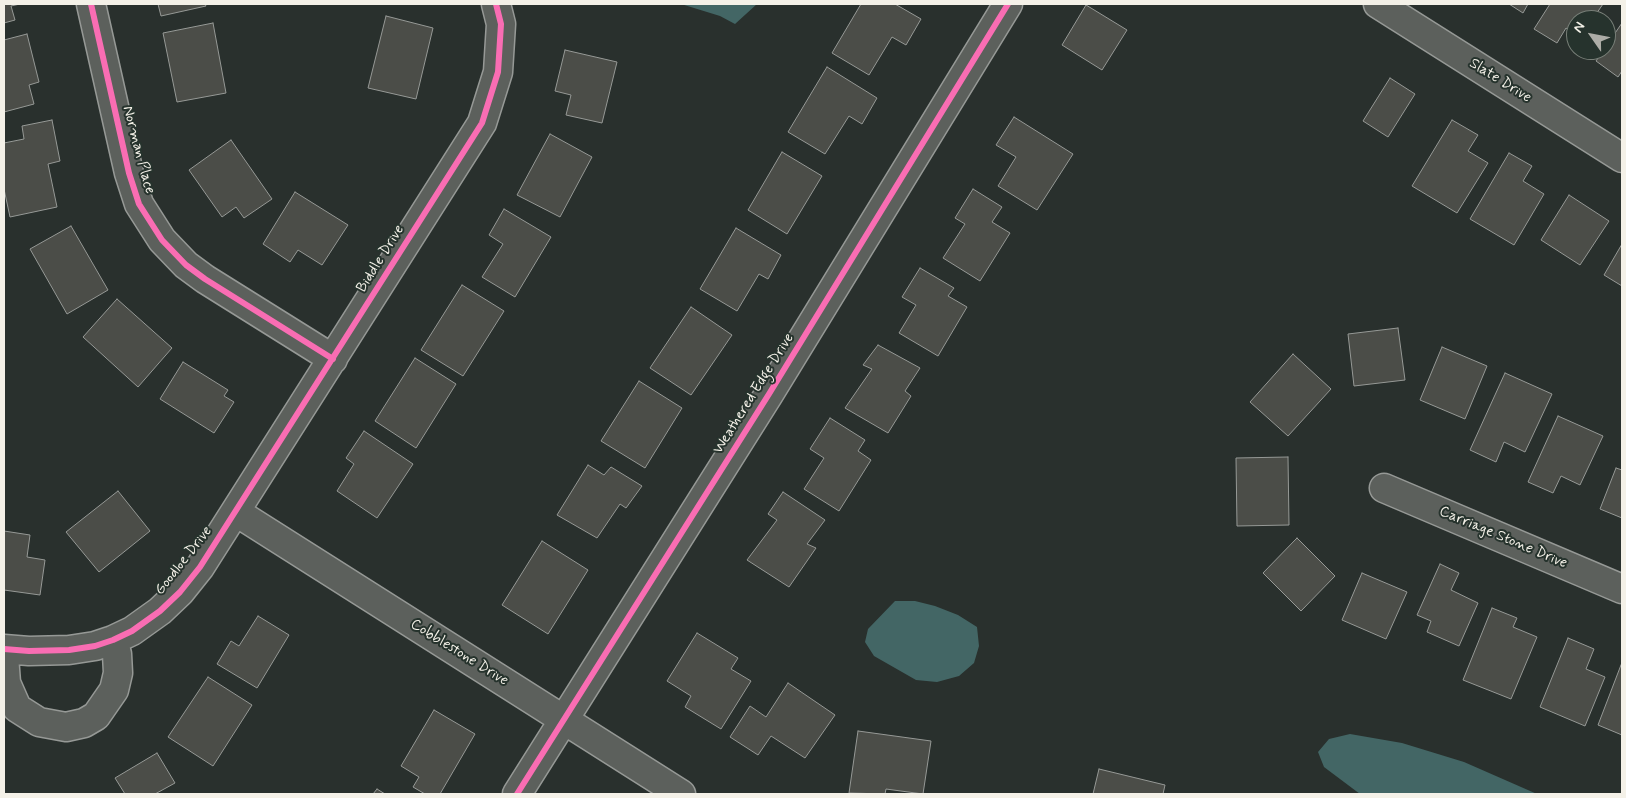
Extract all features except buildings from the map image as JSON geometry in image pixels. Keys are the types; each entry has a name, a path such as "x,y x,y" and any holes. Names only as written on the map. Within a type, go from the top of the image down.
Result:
{"street":[{"name":"Norman Place","path":"91,4 129,173 139,204 158,234 186,266 333,359"},
{"name":"Biddle Drive","path":"236,512 482,123 491,100 501,50 500,24 496,4"},
{"name":"Weathered Edge Drive","path":"517,794 768,394 1008,4"},
{"name":"Slate Drive","path":"1378,4 1622,158"},
{"name":"Carriage Stone Drive","path":"1384,488 1622,589"},
{"name":"Cobblestone Drive","path":"236,512 682,794"},
{"name":"Goodloe Drive","path":"4,649 68,650 95,646 113,640 148,621 180,592 236,512"},
{"path":"4,656 6,683 18,708 39,722 66,727 84,723 96,716 114,690 118,673 117,654 113,640"}],"water":[{"path":"681,4 757,4 735,24 720,16"},
{"path":"895,601 915,601 935,606 958,615 977,627 979,646 974,663 959,676 937,682 916,680 874,656 865,642 868,629"},
{"path":"1350,734 1402,743 1464,762 1537,794 1360,794 1324,767 1318,752 1329,739"}],"cycle path":[{"path":"91,4 129,173 139,204 162,240 186,265 205,279 333,359"},
{"path":"4,649 29,651 69,650 95,646 113,640 132,631 160,611 180,592 200,567 482,123 498,72 501,24 496,4"},
{"path":"517,794 769,394 1008,4"}]}
